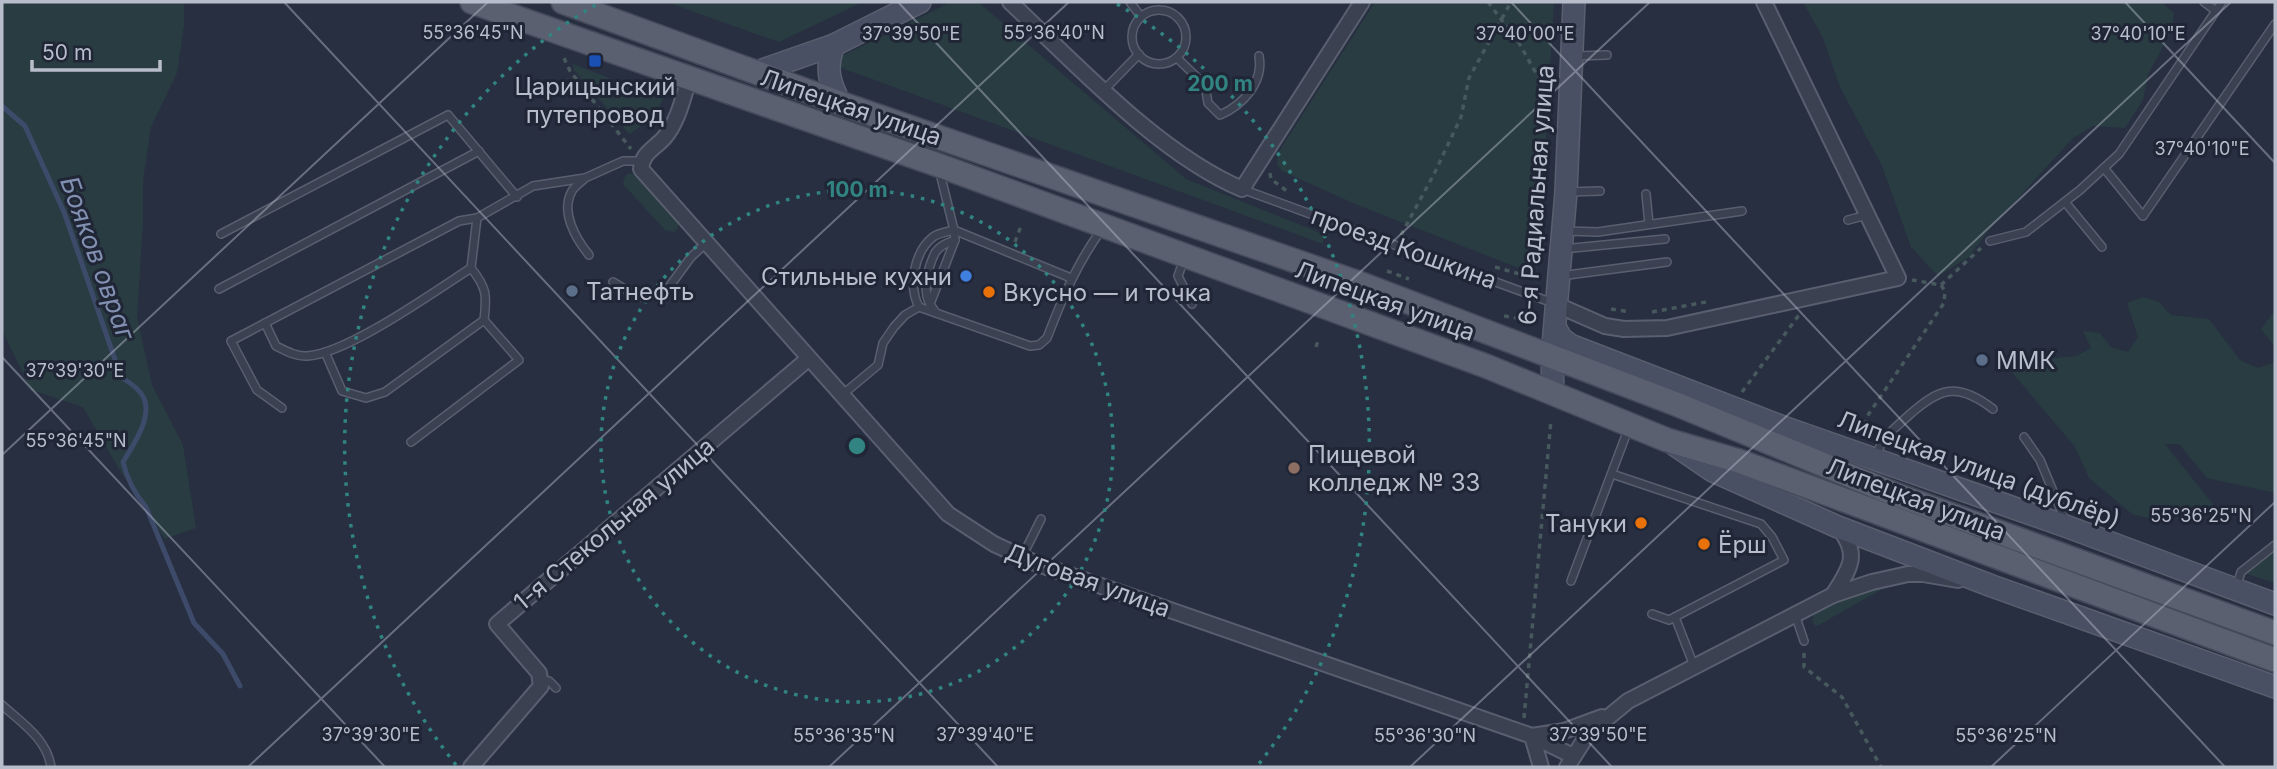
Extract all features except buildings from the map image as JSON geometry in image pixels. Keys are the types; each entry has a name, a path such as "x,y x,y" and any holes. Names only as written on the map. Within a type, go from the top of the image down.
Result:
{"main road":[{"name":"Липецкая улица","path":"472,2 1186,255 1553,392 1667,440 1739,461 2275,660"},
{"name":"Липецкая улица","path":"563,2 840,103 1356,282 1676,404 1892,493 2275,633"},
{"path":"757,72 834,45 920,2"},
{"name":"6-я Радиальная улица","path":"1553,392 1552,357 1566,191 1574,2"},
{"path":"834,45 827,70 840,103"},
{"name":"Липецкая улица (дублёр)","path":"1555,327 1561,338 1570,345 1783,427 2068,527 2275,604"},
{"name":"Липецкая улица (дублёр)","path":"1676,404 1783,427"},
{"path":"1667,440 1713,471 1838,527 1992,586 2275,687"}],"street":[{"name":"проезд Кошкина","path":"1010,2 1104,90 1182,155 1219,179 1242,189"},
{"path":"1242,189 1362,2"},
{"path":"1765,2 1898,278"},
{"path":"641,161 646,153 665,137 673,124 689,79"},
{"name":"Дуговая улица","path":"641,161 641,169 646,177 948,514 994,544 1022,557 1532,736 1570,762"},
{"name":"проезд Кошкина","path":"1557,305 1605,326 1624,329 1667,328 1898,278"},
{"name":"1-я Стекольная улица","path":"540,680 540,673 492,628 808,359"},
{"path":"1833,595 1850,568 1852,553 1838,527"},
{"path":"1570,762 1588,734 1629,701 1833,595 1908,574 1923,574 1992,586"},
{"path":"471,767 541,687 540,680"},
{"name":"Дуговая улица","path":"1532,736 1564,731 1610,715"},
{"path":"1532,736 1541,767"}],"lane":[{"path":"1130,2 1141,17"},
{"path":"2204,2 2216,11"},
{"path":"1990,241 2026,232 2065,202 2119,153 2222,2"},
{"path":"1164,10 1175,15 1183,24 1186,36 1184,48 1177,58 1157,64 1147,61 1139,54 1133,45 1132,35 1141,17 1152,11 1164,10"},
{"path":"2104,168 2143,216 2275,24"},
{"path":"1104,90 1139,54"},
{"path":"1571,56 1607,55"},
{"path":"1177,58 1205,85 1208,103 1220,115 1235,108 1248,95 1262,69 1259,56"},
{"path":"221,234 448,115 517,197"},
{"path":"219,289 479,151"},
{"path":"282,408 257,390 231,341 459,221 477,218 533,186 585,178 623,161 641,161"},
{"path":"930,304 955,240 938,165"},
{"path":"585,178 572,191 568,212 576,238 589,255"},
{"name":"проезд Кошкина","path":"1242,189 1557,305"},
{"path":"1566,191 1600,191"},
{"path":"1646,194 1650,224"},
{"path":"2065,202 2102,247"},
{"path":"1562,240 1598,232 1742,211"},
{"path":"1848,220 1867,215"},
{"path":"411,442 519,360 484,320 485,285 471,268 477,218"},
{"path":"1071,278 954,230 935,235 923,247 912,291 919,307 1030,346 1039,345 1046,338 1085,252 1105,226"},
{"path":"1562,240 1665,239"},
{"path":"936,313 925,288 935,253 955,240"},
{"path":"613,282 638,297 669,287 691,257 705,244"},
{"path":"1186,255 1178,276 1192,304"},
{"path":"1560,276 1667,262"},
{"path":"265,323 276,346 287,352 304,356 326,352 358,338 471,268"},
{"path":"841,395 878,365 883,343 894,327 905,315 919,307"},
{"path":"326,352 342,391 366,398 385,392 484,320"},
{"path":"1875,459 1882,440 1923,402 1940,391 1957,391 1977,397 1993,409"},
{"path":"1571,581 1630,425"},
{"path":"2024,437 2040,460 2057,507 2068,527"},
{"path":"1612,474 1761,524 1772,537 1784,560 1669,620 1652,614"},
{"path":"1022,557 1041,519"},
{"path":"2235,589 2241,572 2275,545"},
{"path":"1795,614 1804,640"},
{"path":"1675,617 1694,666"},
{"path":"540,680 549,681 556,688"},
{"path":"2,705 38,738 49,755 51,767"}],"path":[{"path":"1488,2 1502,18 1534,67 1554,105"},
{"path":"1401,235 1461,117 1469,78 1511,2"},
{"path":"564,58 570,71 641,161"},
{"path":"1010,253 1021,226"},
{"path":"1941,285 1990,241"},
{"path":"1867,435 1866,418 1944,303 1945,291 1941,285 1898,278"},
{"path":"1742,392 1802,310"},
{"path":"1316,347 1319,338"},
{"path":"1524,718 1551,420"},
{"path":"1804,640 1804,667 1842,697 1881,767"}],"shaded area":[{"path":"2,2 184,2 184,25 177,73 151,127 143,181 137,317 152,385 183,445 196,528 165,539 119,469 83,407 31,390 2,330"},
{"path":"666,2 863,2 779,42"},
{"path":"951,2 978,2 1186,179 1323,234 1323,244 828,63"},
{"path":"1375,2 1554,2 1538,266 1534,274 1355,204 1282,171 1277,165 1278,153"},
{"path":"1803,2 2161,2 2174,13 2172,29 2148,75 2143,100 2125,128 2093,126 2073,138 1987,232 1969,257 1938,276 1911,247 1882,166 1840,87 1823,38"},
{"path":"573,64 663,99 654,118 629,134 574,70"},
{"path":"629,173 635,175 678,224 678,229 674,232 665,230 623,184"},
{"path":"2143,297 2159,302 2171,315 2209,319 2240,360 2258,368 2275,362 2275,493 2207,478 2179,444 2165,444 2216,508 2181,521 2167,511 2151,519 2132,514 2089,478 2075,447 2011,371 2024,361 2076,356 2091,348 2083,331 2100,333 2111,347 2128,352 2138,337 2127,303"},
{"path":"2275,310 2275,357 2273,344 2261,329"},
{"path":"2275,545 2275,583 2241,572"},
{"path":"1882,586 1882,589 1817,626 1814,625 1812,619 1815,614 1860,592"}],"waterway":[{"name":"Бояков овраг","path":"2,106 25,126 64,212 121,377 135,387 144,399 146,408 142,427 123,462 129,480 146,507 194,623 223,654 240,686"}],"place":[{"name":"Царицынский путепровод","path":"595,61"},
{"name":"Стильные кухни","path":"966,276"},
{"name":"Татнефть","path":"572,291"},
{"name":"Вкусно — и точка","path":"989,292"},
{"name":"ММК","path":"1982,360"},
{"name":"Пищевой колледж № 33","path":"1294,468"},
{"name":"Тануки","path":"1641,523"},
{"name":"Ёрш","path":"1704,544"}]}
